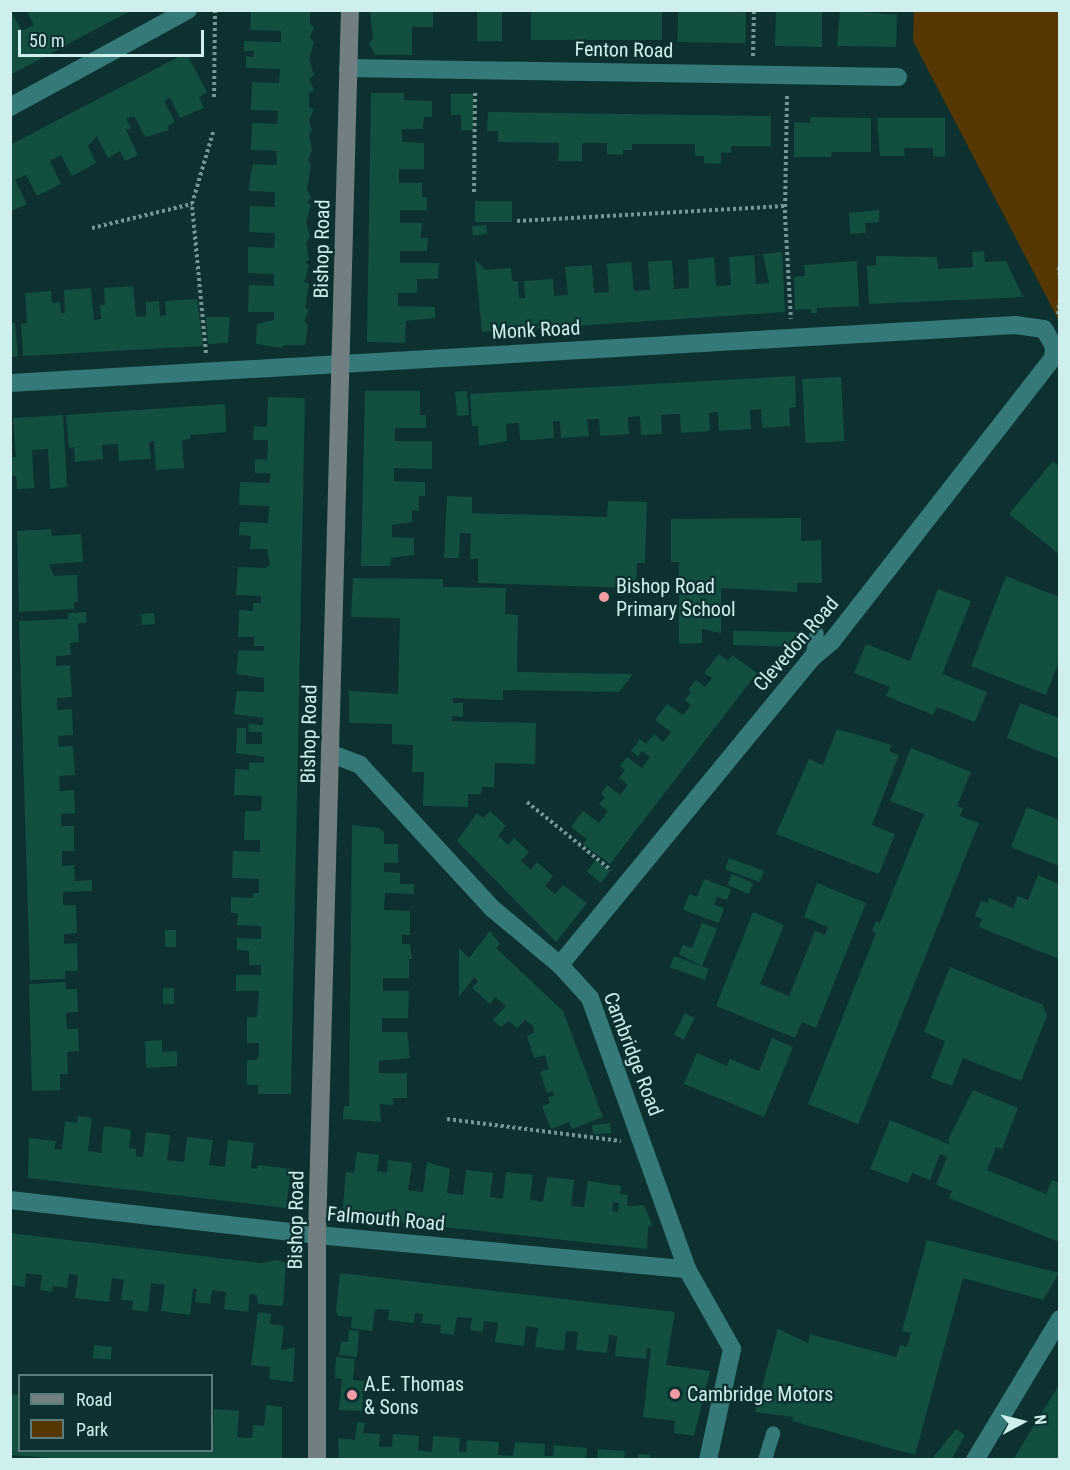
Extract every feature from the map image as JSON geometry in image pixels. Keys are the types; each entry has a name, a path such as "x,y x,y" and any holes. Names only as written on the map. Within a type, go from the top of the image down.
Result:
{"street":[{"path":"10,107 188,10"},
{"name":"Bishop Road","path":"317,1460 317,1235 332,754 350,10"},
{"name":"Fenton Road","path":"348,68 898,77"},
{"name":"Monk Road","path":"10,383 1015,325 1044,329 1057,349"},
{"name":"Clevedon Road","path":"560,964 812,657 831,642 1053,358 1057,349"},
{"name":"Cambridge Road","path":"332,754 360,765 493,909 560,964 590,998 687,1269 732,1349 708,1460"},
{"name":"Falmouth Road","path":"10,1200 317,1235 687,1269"},
{"path":"975,1460 1059,1319"}],"lane":[{"path":"812,657 817,633"},
{"path":"765,1460 773,1433"}],"path":[{"path":"214,98 215,10"},
{"path":"752,74 754,10"},
{"path":"474,192 475,70"},
{"path":"787,75 785,206 792,338"},
{"path":"208,371 192,204 213,132"},
{"path":"92,228 192,204"},
{"path":"516,221 785,206"},
{"path":"1059,267 1059,278"},
{"path":"1057,318 1059,299"},
{"path":"527,802 626,882"},
{"path":"447,1119 642,1144"}],"green space":[{"path":"914,11 1059,11 1059,321 913,41"}],"building":[{"path":"10,10 22,30 34,25 26,10 132,10 10,75"},
{"path":"251,10 310,10 310,24 314,27 310,38 314,42 309,59 314,75 309,79 314,90 309,93 309,107 314,109 309,120 312,131 309,133 312,150 308,161 311,165 307,189 311,198 307,202 311,205 306,222 310,237 306,242 309,260 305,262 309,266 304,282 309,284 305,308 309,310 304,321 308,325 305,345 283,345 283,348 256,344 257,324 274,320 274,312 248,312 249,285 274,286 274,274 248,273 248,247 274,248 275,233 249,232 250,206 275,207 275,192 249,191 250,179 253,164 276,165 277,160 276,151 251,150 252,123 277,124 278,111 251,110 252,82 279,83 280,69 246,68 246,56 253,57 254,51 244,51 244,41 281,42 281,31 250,30"},
{"path":"370,10 433,12 433,27 412,27 412,55 375,55 369,43 373,39"},
{"path":"477,10 502,10 502,41 477,41"},
{"path":"531,10 662,10 662,40 531,40"},
{"path":"822,10 822,47 775,46 776,11"},
{"path":"840,10 897,15 896,47 837,46"},
{"path":"678,11 746,12 745,43 677,42"},
{"path":"186,53 207,92 199,97 204,108 180,118 170,98 164,101 175,122 168,126 169,130 145,137 134,116 126,119 131,128 126,130 138,155 125,161 120,151 108,158 97,136 88,146 96,163 72,176 61,155 50,161 61,184 37,196 26,175 15,180 27,204 10,212 10,145"},
{"path":"371,93 404,93 404,100 432,101 432,117 424,117 423,129 402,129 402,142 424,143 424,169 399,169 399,183 422,183 422,197 427,197 427,210 400,210 400,223 422,223 421,238 428,238 427,251 400,251 400,263 439,263 438,279 417,279 417,293 398,293 398,306 435,307 435,318 406,321 405,343 367,342"},
{"path":"451,94 473,94 473,130 461,130 461,115 451,115"},
{"path":"488,112 771,116 771,146 731,146 731,153 721,152 721,164 704,163 704,156 695,156 695,144 632,144 632,150 623,150 623,155 607,154 607,143 582,143 582,161 558,161 559,143 498,142 498,131 487,131"},
{"path":"810,117 871,118 871,152 832,152 831,157 794,157 794,122 810,123"},
{"path":"877,118 945,118 945,157 933,156 933,148 904,148 905,156 880,156"},
{"path":"475,201 512,201 512,222 475,222"},
{"path":"879,210 879,222 865,223 866,233 850,234 849,213"},
{"path":"486,225 487,234 473,235 472,226"},
{"path":"984,251 985,262 1006,261 1023,297 869,304 867,266 876,265 876,256 937,257 938,269 973,267 972,252"},
{"path":"782,252 785,312 482,332 475,260 486,270 511,268 512,281 518,281 519,298 525,298 524,281 553,279 554,296 568,295 565,267 592,265 594,293 609,292 607,264 631,262 634,291 650,290 648,262 672,260 674,289 689,288 688,260 714,257 716,286 731,285 729,257 754,255 756,284 769,283 763,254"},
{"path":"857,261 859,306 817,308 817,313 811,313 811,309 795,310 794,277 805,276 804,265"},
{"path":"133,286 136,317 146,316 146,302 159,301 160,316 166,315 165,301 197,299 203,346 23,356 21,324 27,323 25,293 51,291 52,303 60,302 61,313 65,313 64,290 91,288 94,320 101,319 100,305 105,305 104,288"},
{"path":"206,317 230,317 228,343 208,344"},
{"path":"10,323 15,323 18,356 10,357"},
{"path":"795,376 796,407 789,408 790,426 762,428 761,409 750,410 751,429 719,431 718,412 709,413 710,431 681,433 680,414 672,414 661,415 662,434 641,435 640,416 628,417 629,434 600,436 599,419 587,419 589,436 561,438 560,421 553,421 554,438 520,440 519,423 506,424 507,441 479,446 478,426 472,426 470,394"},
{"path":"841,377 844,441 805,443 802,379"},
{"path":"365,391 420,391 420,415 426,415 426,428 395,428 395,441 432,441 432,469 394,468 394,481 425,482 425,496 419,496 419,511 412,510 412,522 392,525 392,537 414,538 414,555 391,558 390,566 361,566"},
{"path":"467,391 469,415 457,416 455,392"},
{"path":"268,397 305,398 291,1094 258,1094 258,1085 247,1085 247,1060 257,1060 259,1043 247,1043 247,1017 257,1017 259,991 236,991 236,975 261,975 261,965 249,965 249,951 237,950 237,938 261,939 261,926 237,925 238,913 231,913 231,897 253,898 253,893 259,893 259,879 232,878 233,851 260,852 260,840 244,840 245,811 261,811 262,796 234,795 235,769 249,770 249,762 264,763 264,757 236,753 237,728 246,728 246,744 262,744 262,732 249,732 248,724 263,725 263,718 234,714 237,691 264,692 264,678 236,674 239,650 264,651 264,646 254,646 254,637 238,637 239,610 253,611 253,603 261,603 261,596 236,595 238,567 265,568 270,565 267,549 250,549 251,536 239,535 240,522 268,523 269,506 239,505 240,482 270,483 270,473 255,473 255,459 267,460 268,440 253,440 254,426 267,427"},
{"path":"225,404 226,432 190,435 190,439 182,440 184,468 156,470 154,441 149,442 151,459 119,461 118,444 102,445 103,459 75,462 74,447 69,448 66,415"},
{"path":"63,415 67,487 50,489 48,449 32,450 34,488 17,489 16,476 10,476 10,458 16,457 13,418"},
{"path":"1053,461 1059,466 1059,554 1009,514"},
{"path":"447,496 472,497 472,513 607,517 608,501 647,502 645,563 637,563 636,588 478,583 478,559 470,559 471,534 460,533 459,558 444,558"},
{"path":"801,518 801,541 821,540 822,583 797,583 797,592 721,588 721,633 702,629 702,643 679,644 679,562 671,562 671,519"},
{"path":"51,529 52,536 81,534 83,562 49,564 54,576 77,575 78,602 74,602 74,609 19,612 17,531"},
{"path":"1006,576 1059,597 1059,661 1046,695 971,666"},
{"path":"353,578 443,579 443,587 506,588 505,614 518,615 517,672 633,674 619,692 503,690 503,700 453,698 453,703 463,703 463,717 452,716 452,721 536,723 535,764 495,763 494,787 482,787 481,794 468,794 468,807 423,806 424,772 412,772 413,745 392,744 392,724 349,723 349,691 398,694 400,618 351,617"},
{"path":"938,589 971,601 942,674 987,692 975,722 937,707 933,715 886,696 890,687 854,673 866,644 910,661"},
{"path":"86,612 86,623 78,623 79,642 70,643 71,655 56,656 56,666 70,665 72,697 57,698 57,710 72,709 73,735 58,736 59,747 73,746 75,775 59,776 60,791 74,790 75,813 61,814 61,826 74,826 74,851 62,851 62,866 74,865 75,881 92,880 92,891 63,892 63,905 76,905 77,933 64,934 64,944 77,943 78,971 65,971 65,979 30,980 19,621 68,619 68,613"},
{"path":"154,613 155,624 142,625 141,614"},
{"path":"733,631 804,632 793,647 733,645"},
{"path":"719,654 728,661 732,655 757,673 610,864 583,844 587,839 571,827 583,811 599,823 608,811 599,804 605,797 601,794 607,785 620,795 628,785 619,778 625,770 620,766 627,757 642,768 650,757 642,751 638,756 631,751 640,739 646,744 654,734 663,742 671,732 655,720 667,704 683,715 691,705 685,700 691,692 688,690 696,680 705,687 712,678 704,673"},
{"path":"1020,703 1059,718 1059,759 1007,738"},
{"path":"837,729 892,745 889,751 899,755 872,825 895,834 879,874 776,834 809,759 823,765"},
{"path":"911,748 971,772 957,806 963,808 960,816 979,823 858,1124 808,1104 876,933 872,931 876,921 880,923 924,814 890,801"},
{"path":"1027,807 1059,820 1059,866 1011,847"},
{"path":"490,811 506,826 498,836 508,845 514,838 529,852 521,861 531,870 537,862 553,876 545,886 555,894 563,885 587,903 556,942 457,841 477,813 483,818"},
{"path":"352,825 379,828 384,832 384,844 398,844 398,863 384,863 384,872 400,873 400,884 414,884 414,894 385,893 384,910 410,911 410,935 402,935 402,944 410,944 412,959 409,959 409,978 383,978 383,991 409,991 408,1018 382,1018 382,1032 407,1032 410,1058 379,1061 379,1073 407,1073 407,1098 393,1098 393,1105 380,1104 381,1122 343,1119 344,1106 349,1106"},
{"path":"729,858 764,871 760,882 725,869"},
{"path":"596,860 610,871 601,883 587,872"},
{"path":"732,874 753,883 748,894 727,885"},
{"path":"1038,875 1059,884 1059,959 979,927 982,919 975,916 981,901 988,903 989,898 1013,908 1018,896 1028,900"},
{"path":"704,879 731,889 727,900 717,897 714,905 724,908 719,923 683,910 689,894 697,897"},
{"path":"817,883 866,903 816,1028 802,1022 795,1038 716,1006 753,912 784,925 760,984 789,996 815,931 825,935 828,927 804,917"},
{"path":"702,923 717,929 702,966 679,954 683,945 692,948"},
{"path":"165,930 176,930 176,947 165,947"},
{"path":"490,931 500,944 496,948 563,1011 603,1117 572,1129 569,1122 551,1129 542,1106 550,1103 548,1097 554,1096 553,1091 547,1093 540,1072 549,1069 545,1055 534,1058 527,1036 534,1033 533,1026 525,1020 517,1028 509,1021 501,1027 493,1020 506,1006 495,997 490,1004 472,988 478,981 474,977 459,997 459,948 469,958"},
{"path":"674,956 709,969 705,980 670,967"},
{"path":"950,967 1043,1005 1047,1016 1021,1081 963,1058 952,1086 931,1078 945,1041 924,1032"},
{"path":"65,982 66,989 77,989 78,1012 66,1013 67,1029 78,1029 79,1051 67,1052 68,1074 60,1074 60,1090 32,1091 29,984"},
{"path":"163,988 174,988 174,1004 163,1004"},
{"path":"685,1013 695,1018 684,1039 674,1034"},
{"path":"772,1038 793,1047 764,1117 684,1084 697,1053 727,1066 730,1059 759,1071"},
{"path":"162,1040 162,1052 177,1051 177,1066 146,1068 145,1041"},
{"path":"973,1090 1018,1108 1002,1149 996,1147 987,1170 1046,1194 1052,1180 1059,1183 1059,1242 949,1198 952,1191 936,1185 947,1157 940,1154 930,1180 912,1173 908,1183 870,1169 890,1120 951,1145 948,1140"},
{"path":"78,1116 92,1118 88,1151 101,1153 104,1126 131,1130 129,1148 136,1149 136,1156 143,1157 146,1132 170,1135 167,1160 184,1162 187,1137 213,1140 209,1165 225,1167 228,1140 254,1143 251,1168 257,1169 258,1165 291,1169 286,1208 28,1178 29,1138 56,1141 54,1149 62,1150 65,1121 77,1123"},
{"path":"610,1123 611,1133 593,1135 592,1125"},
{"path":"357,1152 379,1155 377,1171 387,1173 388,1160 412,1163 408,1190 423,1192 427,1162 450,1169 447,1193 463,1195 466,1170 493,1173 490,1197 503,1199 506,1172 533,1175 530,1200 543,1202 547,1177 574,1180 571,1206 584,1207 588,1181 621,1186 620,1194 628,1195 627,1206 644,1205 652,1225 648,1227 647,1249 342,1216 346,1172 354,1173","holes":["613,1202 619,1203 618,1212 612,1211"]},
{"path":"10,1233 261,1263 278,1260 286,1263 283,1306 258,1304 257,1295 250,1294 248,1312 224,1309 226,1292 212,1290 210,1304 195,1302 197,1289 193,1289 190,1315 161,1311 165,1285 151,1283 148,1312 132,1310 133,1301 121,1300 124,1280 112,1278 109,1302 75,1298 78,1275 69,1274 67,1288 53,1286 52,1292 40,1290 42,1275 26,1273 25,1287 10,1285"},
{"path":"927,1240 1059,1273 1043,1300 963,1278 915,1455 792,1421 793,1417 755,1412 778,1329 808,1343 810,1334 896,1357 900,1345 907,1347 911,1333 902,1331"},
{"path":"340,1273 675,1312 666,1365 710,1371 694,1436 674,1433 675,1421 643,1417 651,1349 647,1348 646,1359 615,1356 617,1336 609,1335 607,1353 576,1350 578,1332 566,1331 564,1351 535,1347 538,1328 526,1326 524,1346 495,1342 498,1323 484,1321 483,1332 470,1330 472,1318 457,1317 454,1335 440,1333 441,1325 422,1323 423,1314 415,1313 414,1323 388,1320 389,1310 381,1309 375,1310 372,1331 351,1328 352,1317 338,1316 336,1311"},
{"path":"258,1312 271,1314 270,1324 284,1326 281,1350 295,1347 293,1382 269,1379 270,1367 251,1365"},
{"path":"349,1330 359,1331 357,1357 339,1355 341,1342 348,1342"},
{"path":"94,1345 112,1347 111,1360 93,1358"},
{"name":"A.E. Thomas & Sons","path":"336,1357 355,1359 353,1380 364,1381 362,1411 339,1410 342,1379 335,1378"},
{"path":"1059,1385 1059,1460 1013,1460 1046,1406"},
{"path":"10,1394 18,1395 18,1452 213,1452 214,1409 239,1411 237,1437 252,1438 253,1425 264,1426 266,1405 282,1407 282,1460 73,1460 10,1455"},
{"path":"357,1422 365,1423 363,1433 380,1434 379,1447 392,1447 393,1434 419,1436 418,1450 432,1452 433,1436 460,1438 459,1452 466,1452 467,1440 499,1442 498,1455 513,1456 515,1442 545,1444 544,1456 553,1456 554,1445 587,1448 586,1460 339,1460 338,1438 355,1440"},
{"path":"956,1429 965,1435 951,1460 931,1460"},
{"path":"598,1449 625,1451 624,1460 597,1460"},
{"path":"638,1454 651,1455 650,1460 638,1460"}],"place":[{"name":"Bishop Road Primary School","path":"604,597"},
{"name":"Cambridge Motors","path":"675,1394"},
{"name":"A.E. Thomas & Sons","path":"352,1395"}]}
